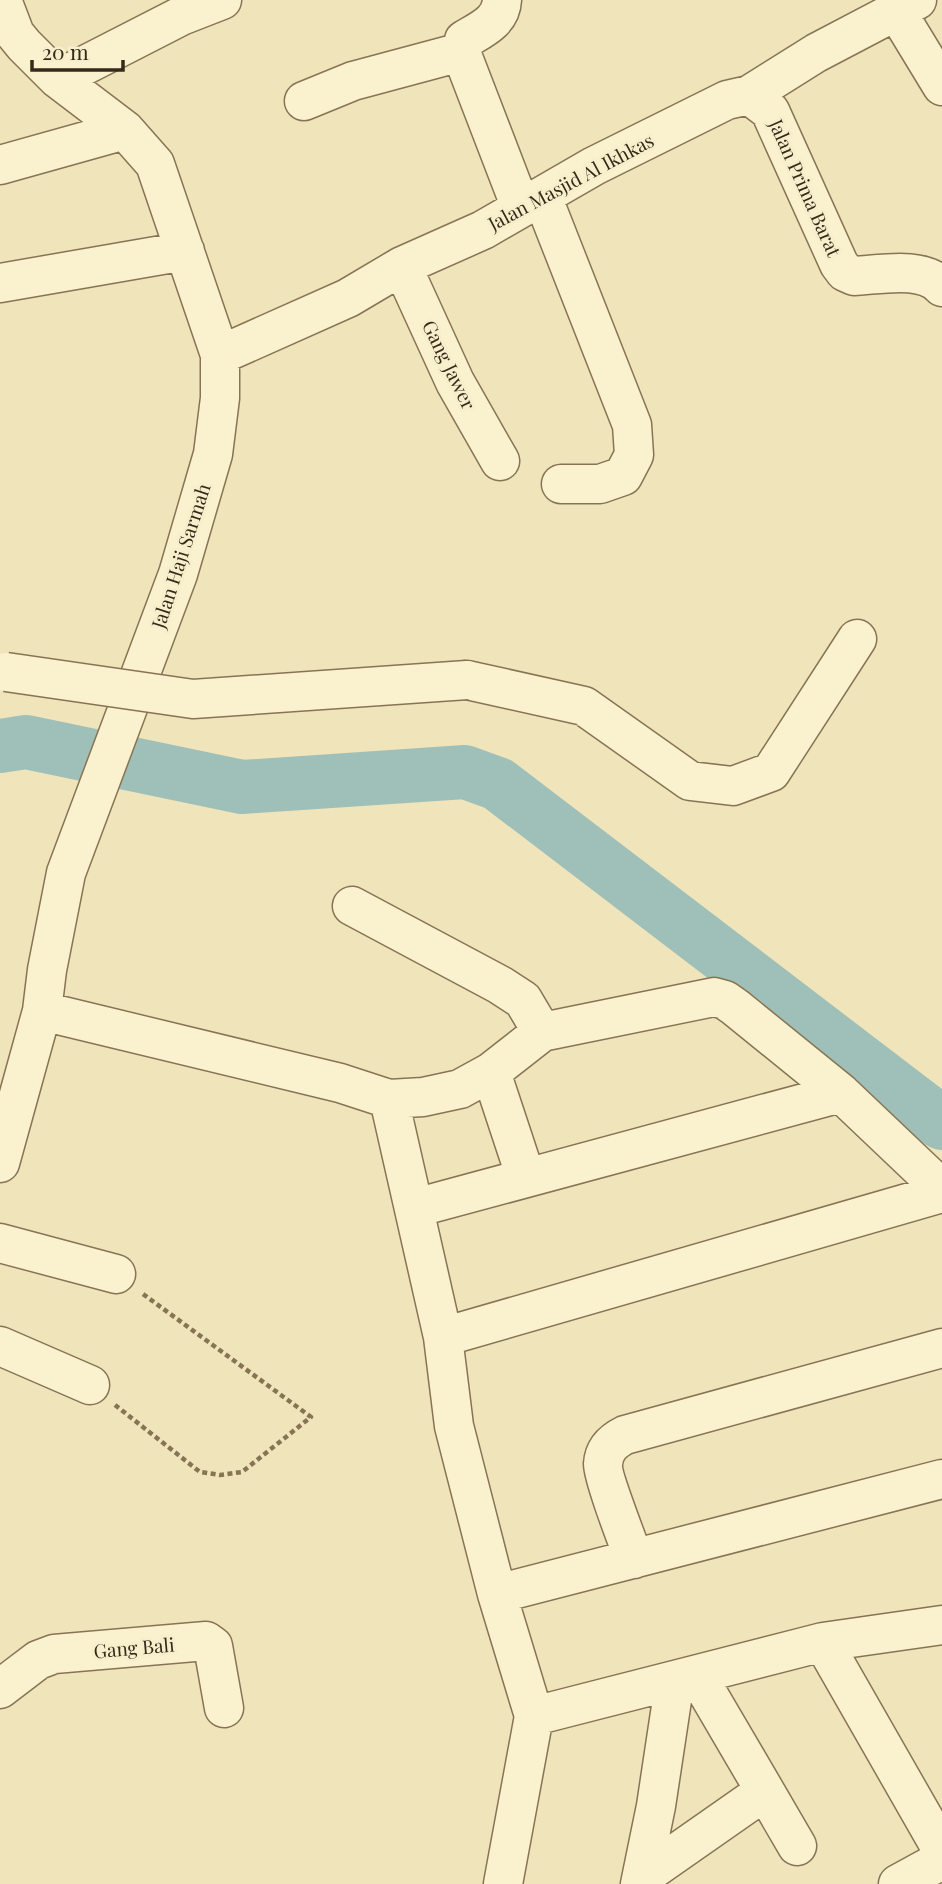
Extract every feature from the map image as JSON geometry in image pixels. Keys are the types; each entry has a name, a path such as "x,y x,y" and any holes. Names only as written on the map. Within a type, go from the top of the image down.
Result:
{"street":[{"name":"Jalan Haji Sarmah","path":"0,1163 42,1010 66,873 178,574 213,454 220,355 155,164 125,130 58,79 15,34 2,0"},
{"path":"58,79 181,16 222,0"},
{"path":"502,4 493,21 464,40 461,52 632,425 634,454 623,476 600,484 561,484"},
{"path":"907,6 942,86"},
{"name":"Jalan Masjid Al Ikhkas","path":"220,355 348,298 402,266 483,230 594,166 727,100 749,95 816,53 907,6"},
{"path":"304,101 353,81 461,52"},
{"name":"Jalan Prima Barat","path":"749,95 770,111 845,272 854,276 913,274 930,277 942,287"},
{"path":"0,165 125,130"},
{"path":"0,283 186,251"},
{"name":"Gang Jawer","path":"402,266 455,382 500,461"},
{"path":"3,672 193,699 467,680 584,706 690,781 733,786 771,772 857,639"},
{"path":"352,906 523,1000 542,1032"},
{"path":"42,1010 340,1083 389,1100 460,1089 491,1072 542,1032 715,997 735,1007 841,1093 942,1191 443,1336"},
{"path":"491,1072 527,1178"},
{"path":"415,1208 841,1093"},
{"path":"389,1100 443,1336 454,1426 496,1594 534,1716 503,1884"},
{"path":"0,1243 116,1274"},
{"path":"0,1346 90,1385"},
{"path":"634,1559 602,1465 608,1448 614,1441 625,1434 942,1348"},
{"path":"496,1594 942,1479"},
{"path":"534,1716 823,1642 942,1625"},
{"name":"Gang Bali","path":"0,1689 38,1660 54,1654 206,1641 213,1646 223,1708"},
{"path":"823,1642 942,1850"},
{"path":"686,1677 765,1791 797,1846"},
{"path":"641,1880 686,1677"},
{"path":"641,1880 765,1791"},
{"path":"898,1884 942,1860"}],"path":[{"path":"90,1385 200,1472 219,1475 242,1472 311,1416 116,1274"}],"waterway":[{"path":"0,746 26,742 242,787 465,772 498,784 942,1123"}]}
